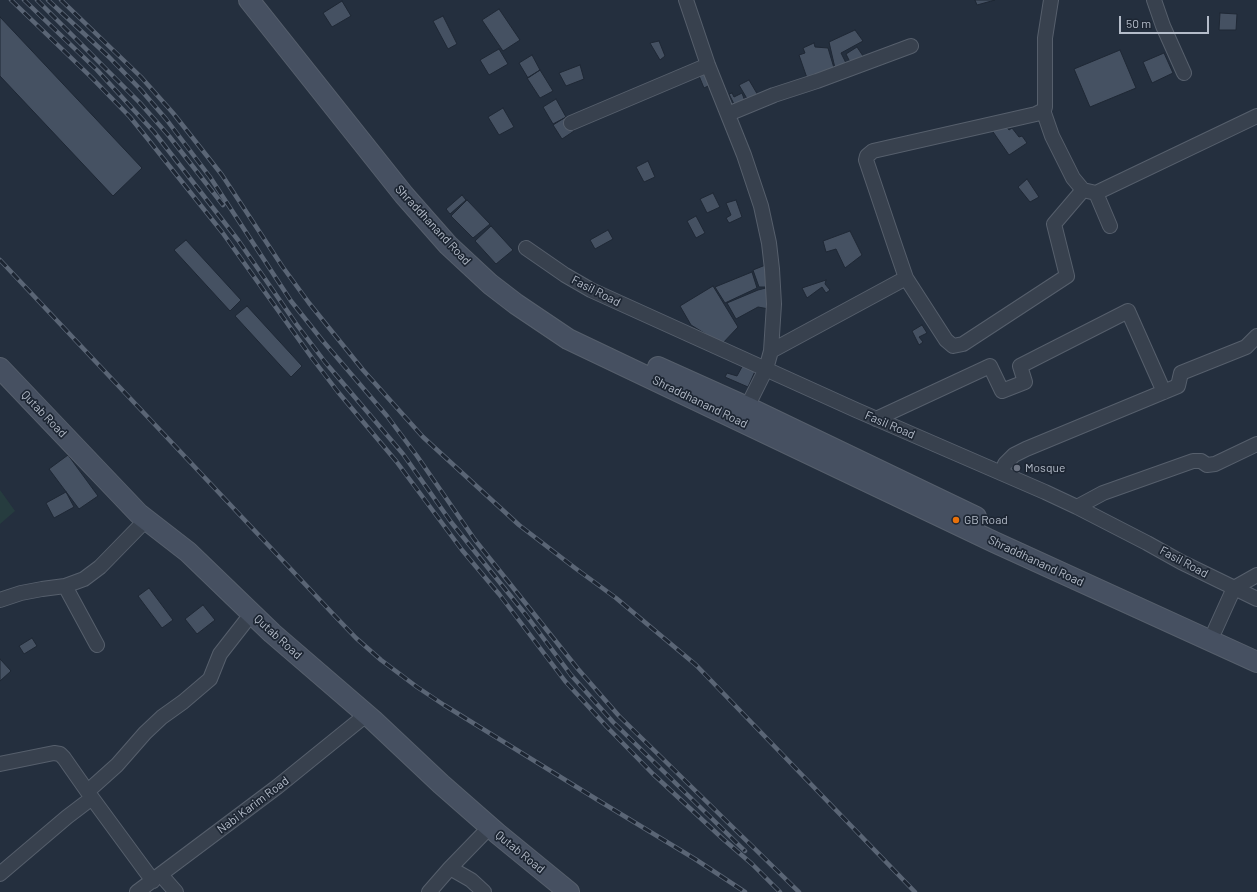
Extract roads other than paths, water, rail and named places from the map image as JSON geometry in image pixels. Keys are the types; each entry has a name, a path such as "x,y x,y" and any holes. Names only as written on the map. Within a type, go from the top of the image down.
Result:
{"street":[{"name":"Shraddhanand Road","path":"249,0 404,194 448,245 490,284 516,304 568,339 743,414 920,498 1257,662"},
{"name":"Shraddhanand Road","path":"263,0 418,196 451,233 488,269 544,310 605,345 676,375 743,414"},
{"path":"686,0 708,65 744,155 761,206 769,242 774,304 771,351 766,369 743,414"},
{"path":"1051,0 1045,38 1045,107 1043,110 1052,136 1073,178 1089,191 1110,226"},
{"path":"1154,0 1163,26 1184,73"},
{"path":"728,114 774,95 911,46"},
{"path":"571,123 708,65"},
{"path":"1043,110 1036,114 873,151 867,156 867,165 906,278 946,340 952,346 963,344 1067,276 1054,224 1089,191 1257,116"},
{"name":"Fasil Road","path":"526,248 564,275 591,290 876,419 1077,507 1181,562 1257,599"},
{"path":"771,351 906,278"},
{"path":"876,419 990,366 1002,391 1026,382 1020,366 1128,311 1164,392"},
{"path":"1001,473 1005,464 1014,455 1026,448 1178,386 1181,373 1246,347 1257,336"},
{"name":"Qutab Road","path":"0,368 139,514 188,552 361,719 430,791 482,835 557,889"},
{"name":"Qutab Road","path":"0,386 140,526 245,622 441,784 557,889"},
{"path":"1077,507 1103,493 1193,461 1201,461 1207,465 1215,464 1257,444"},
{"name":"Shraddhanand Road","path":"920,498 1257,649"},
{"path":"0,600 42,588 65,586 84,578 100,567 140,526"},
{"path":"1215,630 1234,588 1257,575"},
{"path":"65,586 97,645"},
{"path":"0,874 67,817 90,795 145,733 162,717 183,702 210,679 220,654 245,622"},
{"name":"Nabi Karim Road","path":"137,892 277,787 361,719"},
{"path":"0,764 54,753 60,754 90,795 157,878 176,892"},
{"path":"429,892 482,835"},
{"path":"450,868 470,880 484,892"}],"railway":[{"path":"11,0 130,117 222,232 338,392 396,461 462,550 499,594 565,681 653,774 752,864 780,892"},
{"path":"24,0 97,70 154,132 238,240 297,325 325,362 403,454 451,522 526,615 571,675 613,722 745,851"},
{"path":"37,0 140,103 169,136 223,205"},
{"path":"48,0 109,57 141,90 166,119 210,177 291,301 387,416 417,456 475,540 578,669 619,716 799,892"},
{"path":"61,0 141,77 173,113 222,175 282,266 309,303 363,370 423,437 519,525 616,598 696,665 915,892"},
{"path":"0,260 334,615 356,638 381,660 444,705 695,859 745,892"}],"place":[{"name":"Mosque","path":"1017,468"},
{"name":"GB Road","path":"956,520"}]}
